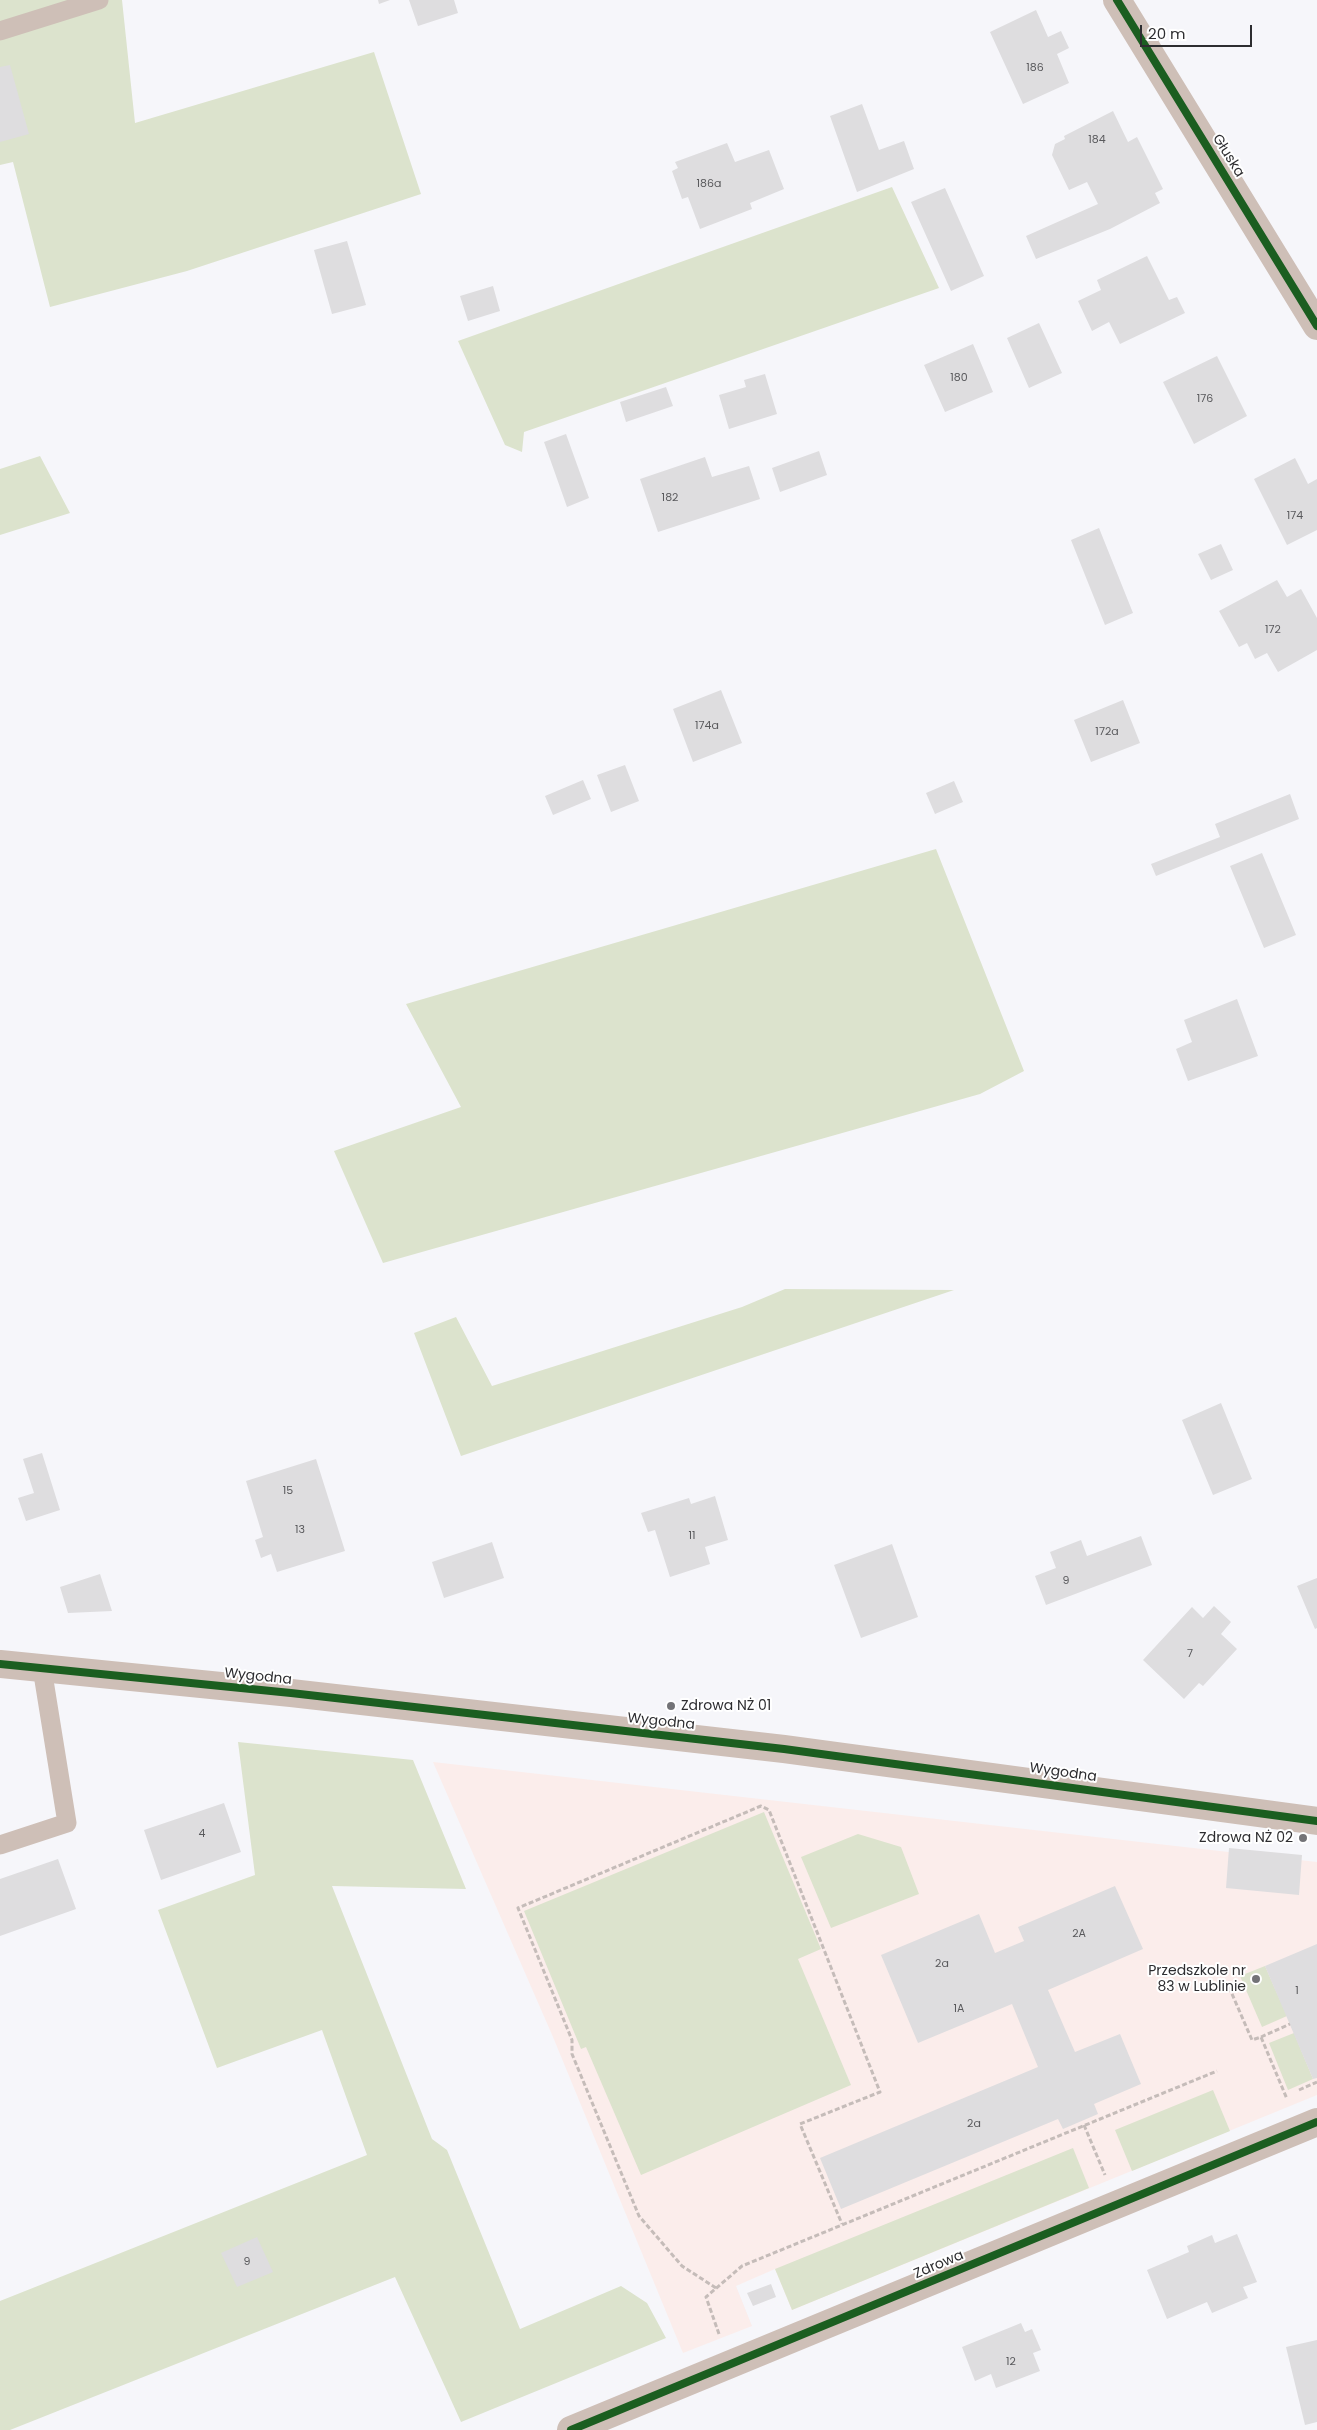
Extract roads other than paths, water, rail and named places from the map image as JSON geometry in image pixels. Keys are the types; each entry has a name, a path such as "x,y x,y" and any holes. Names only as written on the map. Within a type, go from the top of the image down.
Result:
{"street":[{"name":"Głuska","path":"1117,0 1317,326"},
{"name":"Wygodna","path":"0,1664 291,1693 792,1750 1317,1821"},
{"name":"Zdrowa","path":"571,2430 603,2424 1317,2122"}],"lane":[{"path":"0,31 98,0"},
{"path":"0,1845 67,1823 42,1668"}],"place":[{"name":"Zdrowa NŻ 01","path":"671,1706"},
{"name":"Zdrowa NŻ 02","path":"1303,1838"},
{"name":"Przedszkole nr 83 w Lublinie","path":"1256,1979"}]}
